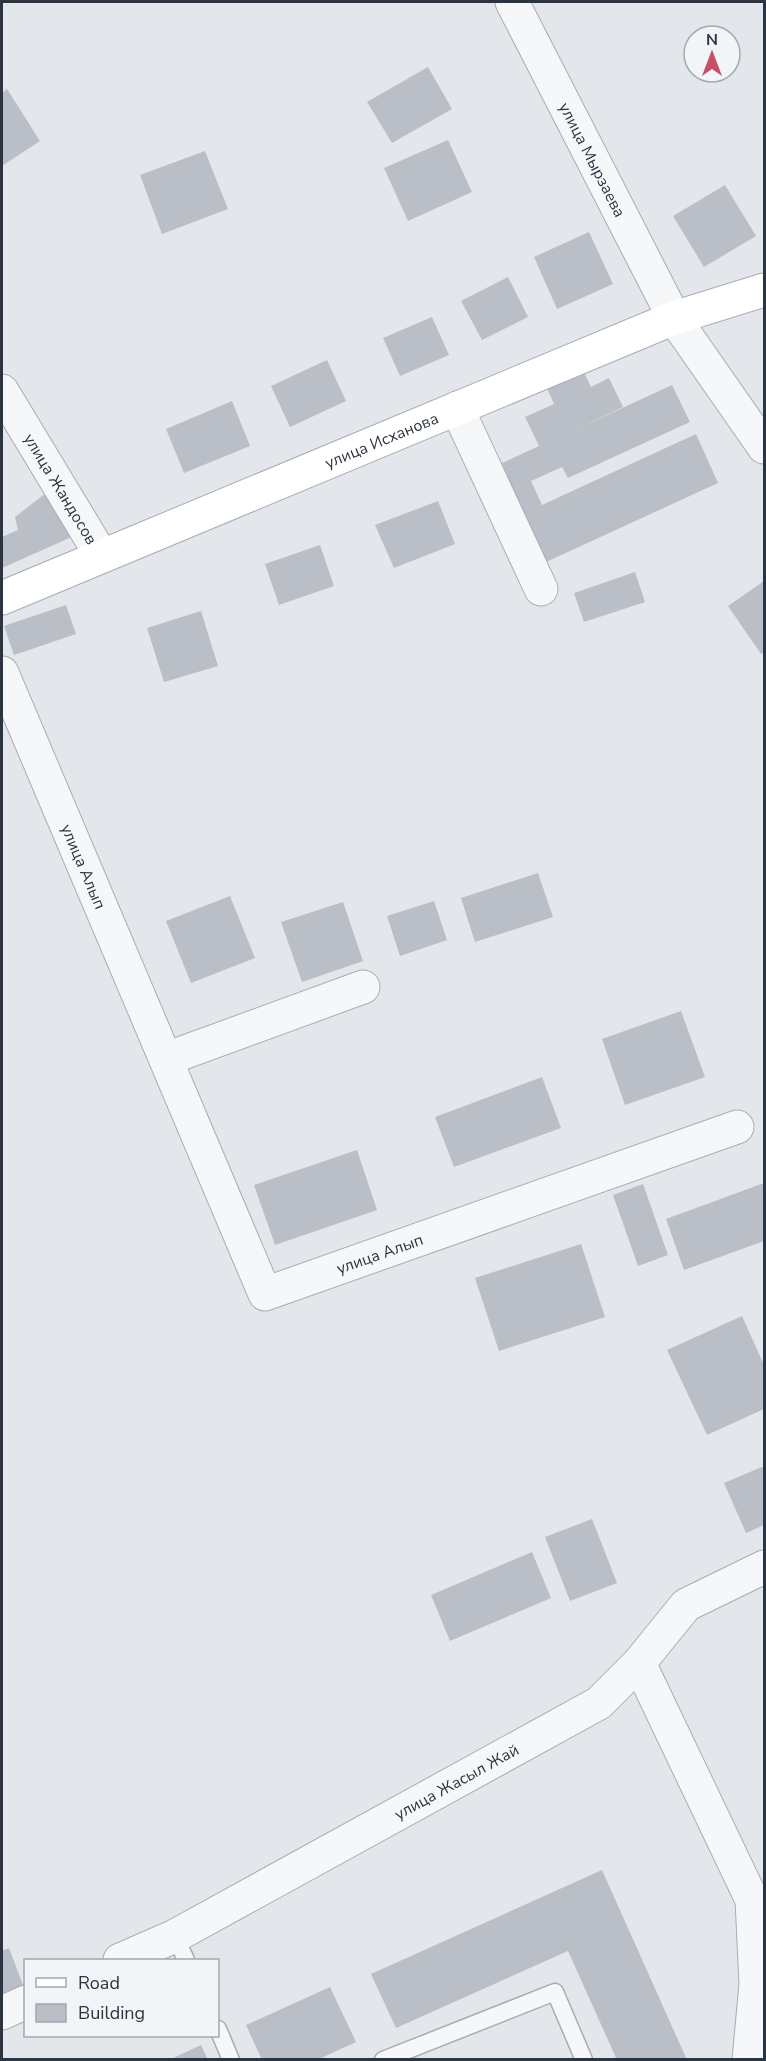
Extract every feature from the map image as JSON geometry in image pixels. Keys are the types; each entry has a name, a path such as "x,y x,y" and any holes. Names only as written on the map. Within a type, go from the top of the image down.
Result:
{"main road":[{"name":"улица Исханова","path":"2,598 674,318 765,290"}],"street":[{"name":"улица Мырзаева","path":"512,2 674,318 765,447"},
{"name":"улица Жандосов","path":"2,392 101,555"},
{"path":"457,408 541,589"},
{"name":"улица Алып","path":"2,673 265,1294 737,1127"},
{"path":"166,1059 363,987"},
{"name":"улица Жасыл Жай","path":"125,1959 180,1948 599,1703 639,1663 686,1605 765,1567"},
{"path":"639,1663 752,1900 756,1984 749,2060"},
{"path":"2,2013 24,2003"}],"lane":[{"path":"383,2060 555,1992 584,2060"},
{"path":"219,2031 231,2060"}],"building":[{"path":"428,67 452,109 392,143 367,102"},
{"path":"7,89 40,141 2,166 2,93"},
{"path":"448,140 472,192 408,221 384,168"},
{"path":"205,151 228,209 162,234 140,175"},
{"path":"725,185 756,236 704,267 673,216"},
{"path":"589,232 613,284 557,309 534,257"},
{"path":"508,277 528,317 482,340 461,301"},
{"path":"432,317 449,355 400,376 383,338"},
{"path":"327,360 346,401 290,427 271,386"},
{"path":"579,362 591,387 609,378 623,407 566,434 672,385 690,422 568,478 562,467 531,481 542,505 696,434 718,483 544,563 498,465 539,446 525,417 554,404 543,379"},
{"path":"232,401 250,446 184,473 166,429"},
{"path":"46,493 74,536 2,568 2,537 18,530 15,517"},
{"path":"438,501 455,544 394,568 375,525"},
{"path":"320,545 334,586 279,605 265,564"},
{"path":"635,572 645,602 584,622 574,593"},
{"path":"764,581 764,652 761,654 728,606"},
{"path":"66,605 76,634 14,655 4,626"},
{"path":"201,611 218,666 164,682 147,628"},
{"path":"538,873 553,917 475,942 461,898"},
{"path":"230,896 255,958 191,983 166,921"},
{"path":"434,901 447,940 400,956 387,916"},
{"path":"343,902 363,961 302,982 281,922"},
{"path":"681,1011 705,1077 625,1105 602,1039"},
{"path":"542,1077 561,1128 454,1167 435,1117"},
{"path":"357,1150 377,1210 275,1245 254,1185"},
{"path":"764,1183 764,1241 684,1270 666,1219"},
{"path":"643,1184 668,1255 638,1266 613,1195"},
{"path":"581,1244 605,1317 499,1351 475,1278"},
{"path":"742,1316 764,1365 764,1409 707,1435 667,1350"},
{"path":"764,1466 764,1525 746,1533 724,1483"},
{"path":"592,1519 617,1583 570,1601 545,1537"},
{"path":"532,1552 551,1598 450,1641 431,1595"},
{"path":"602,1870 687,2060 617,2060 568,1951 396,2028 371,1974"},
{"path":"9,1948 24,1988 24,1994 2,2005 2,1951"},
{"path":"330,1987 356,2042 317,2060 262,2060 246,2025"},
{"path":"201,2045 208,2060 169,2060"}]}
